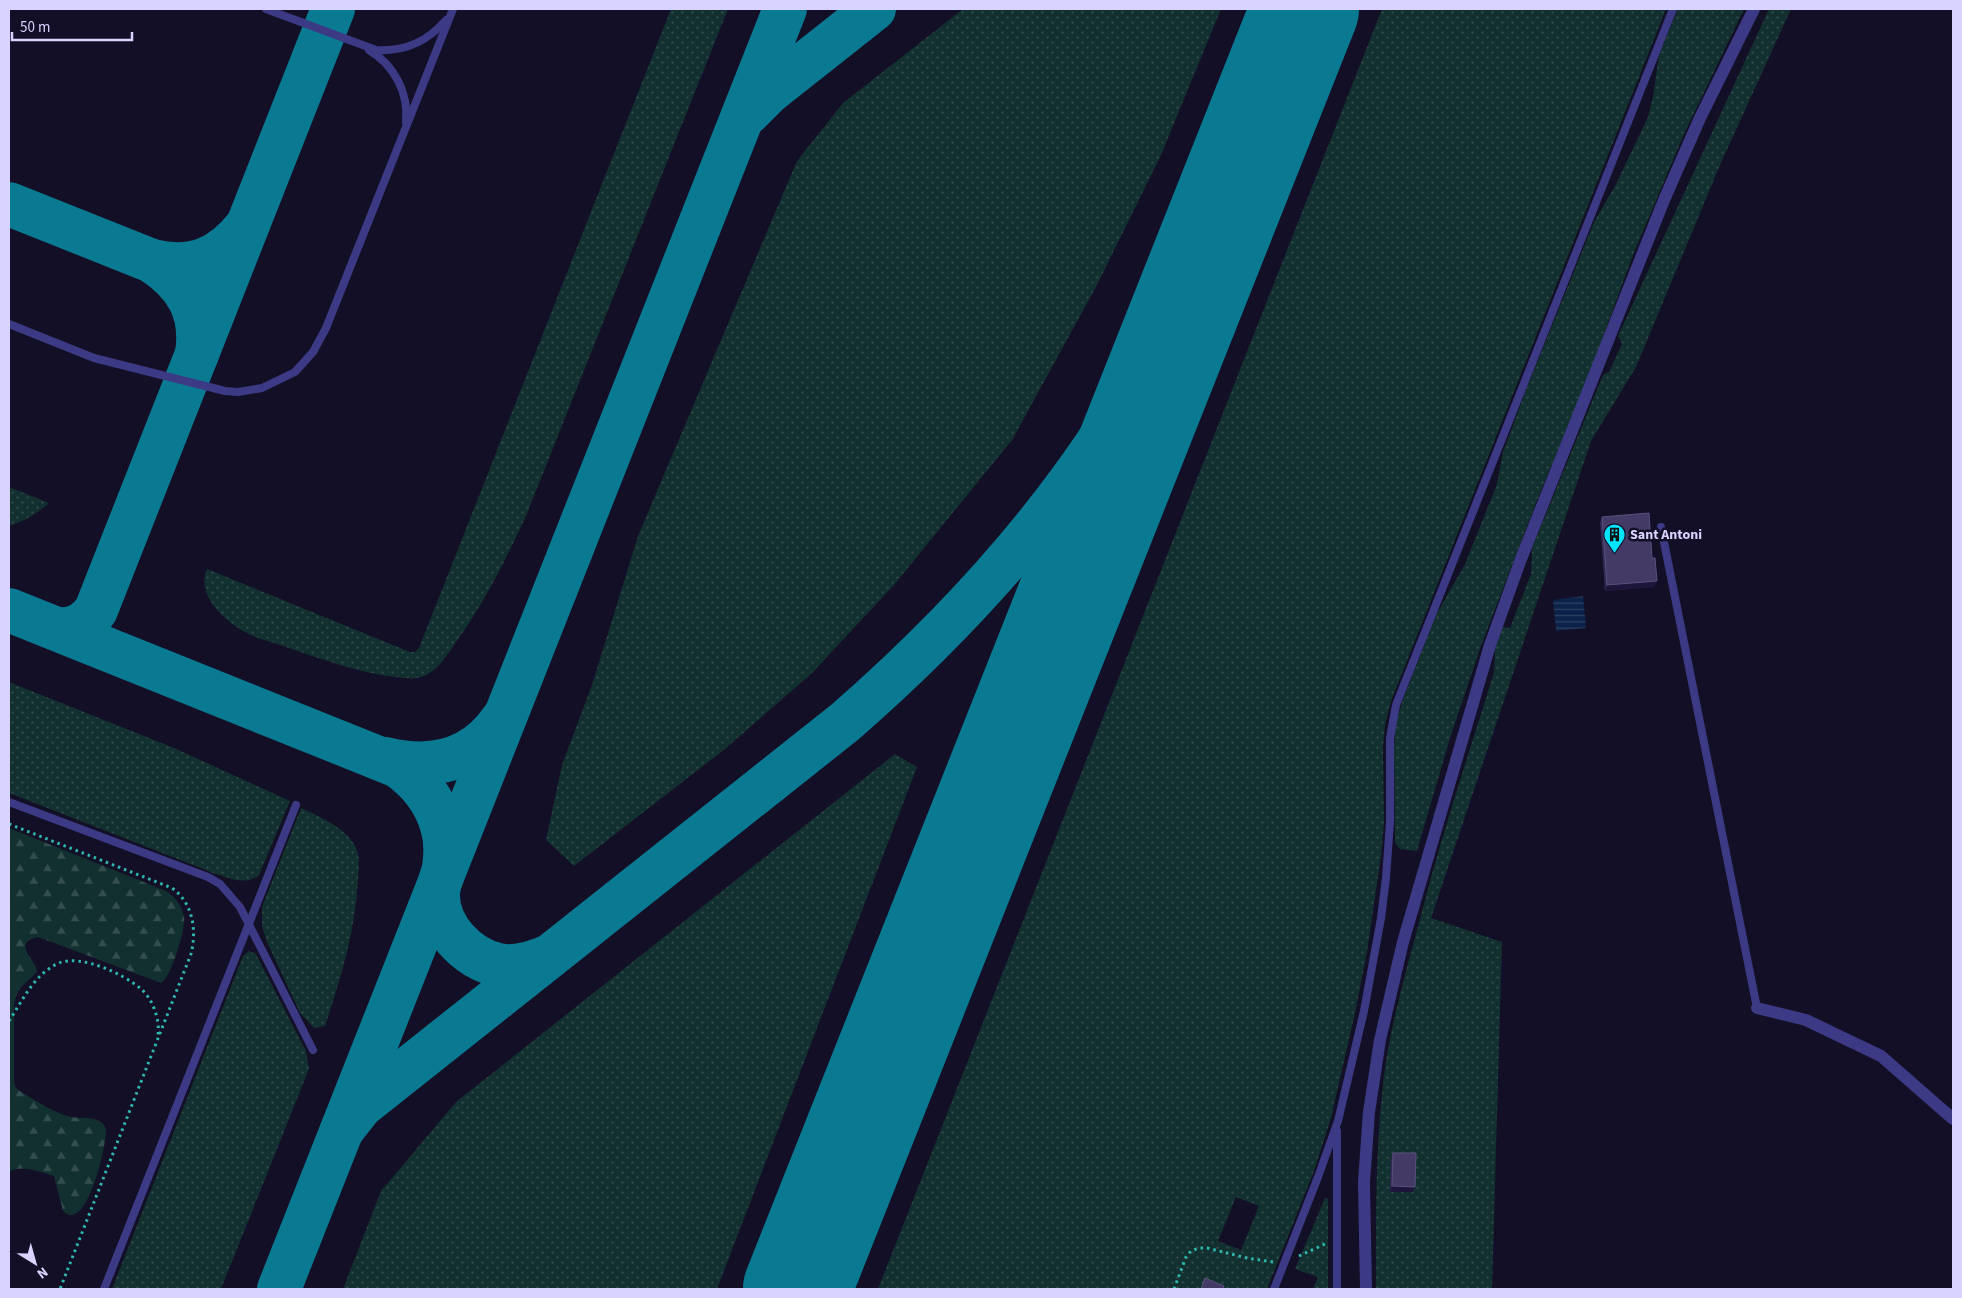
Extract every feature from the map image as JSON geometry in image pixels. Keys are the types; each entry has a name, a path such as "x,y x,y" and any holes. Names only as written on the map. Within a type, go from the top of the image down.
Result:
{"street":[{"path":"1366,1289 1364,1182 1369,1112 1380,1040 1403,942 1490,645 1525,550 1664,200 1700,118 1754,9"},
{"path":"1758,1008 1806,1020 1881,1056 1953,1119"}],"lane":[{"path":"266,9 365,48 388,65 399,81 406,110 406,128"},
{"path":"1274,1289 1338,1121 1364,1011 1381,918 1386,878 1390,822 1390,738 1396,705 1673,9"},
{"path":"365,48 389,50 413,46 434,33 452,11"},
{"path":"9,324 94,358 225,391 250,391 273,384 294,372 304,363 326,328 452,11"},
{"path":"1661,527 1758,1008"},
{"path":"9,802 208,876 220,884 230,894 248,923 313,1050"},
{"path":"104,1289 296,805"},
{"path":"1337,1289 1338,1121"}],"path":[{"path":"9,824 166,885 176,891 185,901 193,920 193,946 60,1289"},
{"path":"9,1021 27,992 42,975 58,964 67,961 84,962 106,969 141,989 147,996 155,1013 159,1031 158,1039"},
{"path":"1174,1289 1186,1257 1191,1251 1199,1248 1208,1248 1271,1262 1286,1260 1337,1238"}],"green space":[{"path":"671,9 728,9 526,516 483,600 447,656 434,670 424,676 417,678 392,677 344,666 256,637 230,622 215,607 205,589 204,579 207,569 410,652 415,652 419,648"},
{"path":"963,9 1221,9 1161,155 1097,285 1012,440 894,585 812,673 725,749 574,866 546,840 562,765 593,682 638,536 797,161 843,103"},
{"path":"1382,9 1666,9 1391,701 1385,725 1383,747 1384,823 1381,856 1367,952 1355,1013 1331,1118 1314,1171 1267,1289 878,1289","holes":["1236,1197 1259,1206 1241,1250 1218,1241"]},
{"path":"1678,9 1744,9 1685,132 1633,255 1589,375 1536,503 1481,646 1450,738 1417,851 1400,849 1395,843 1394,748 1395,727 1402,702 1437,613 1465,564 1497,484 1503,452 1594,222 1615,186 1648,117 1659,55"},
{"path":"1769,9 1791,9 1720,165 1636,367 1591,441 1431,918 1502,942 1492,1289 1376,1289 1378,1142 1383,1084 1390,1038 1428,888 1494,672 1495,648 1502,627 1510,628 1531,574 1532,548 1603,375 1609,372 1622,344 1618,336"},
{"path":"9,487 49,503 30,517 9,526"},
{"path":"9,682 174,748 290,801 259,875 244,881 216,874 9,793"},
{"path":"895,754 917,767 717,1289 343,1289 381,1191 456,1102"},
{"path":"301,808 340,829 352,841 359,859 357,897 342,971 325,1026 314,1028 300,1013 267,942 262,926 262,907"},
{"path":"9,828 166,891 178,902 184,917 183,931 177,952 169,972 161,983 38,937 26,943 25,948 37,972 22,986 15,999 14,1082 16,1088 58,1113 71,1117 91,1118 100,1122 106,1129 103,1151 94,1184 80,1210 72,1215 63,1211 54,1176 25,1169 9,1172"},
{"path":"249,951 256,954 306,1051 309,1069 221,1289 112,1289 243,956"},
{"path":"1325,1198 1328,1199 1328,1289 1313,1289 1318,1277 1295,1269"}],"water":[{"path":"1583,596 1586,628 1556,631 1553,600"}],"building":[{"name":"Sant Antoni","path":"1649,513 1652,558 1655,558 1657,581 1607,585 1602,517"},
{"path":"1393,1153 1416,1153 1415,1187 1392,1186"},
{"path":"1205,1278 1224,1286 1223,1289 1201,1289"}],"taxiway":[{"path":"57,629 69,629 79,626 96,610 333,9"},
{"path":"279,1289 785,9"},
{"path":"748,113 769,92 874,9"},
{"path":"342,1130 361,1106 845,722 930,643 1010,557 1082,466 1144,367 1210,236 1305,9"},
{"path":"9,204 152,261"},
{"path":"197,354 197,325 195,312 190,300 175,279 152,261 181,264 194,263 205,259 217,254 247,226"},
{"path":"9,610 398,766 413,778 431,800 442,826 445,852 444,868 438,891 439,906 448,929 475,956 498,965 525,965 550,956"},
{"path":"386,759 419,763 450,759 478,745 491,734 502,720"}],"runway":[{"path":"797,1289 1305,9"}],"place":[{"name":"Sant Antoni","path":"1614,553"}]}
